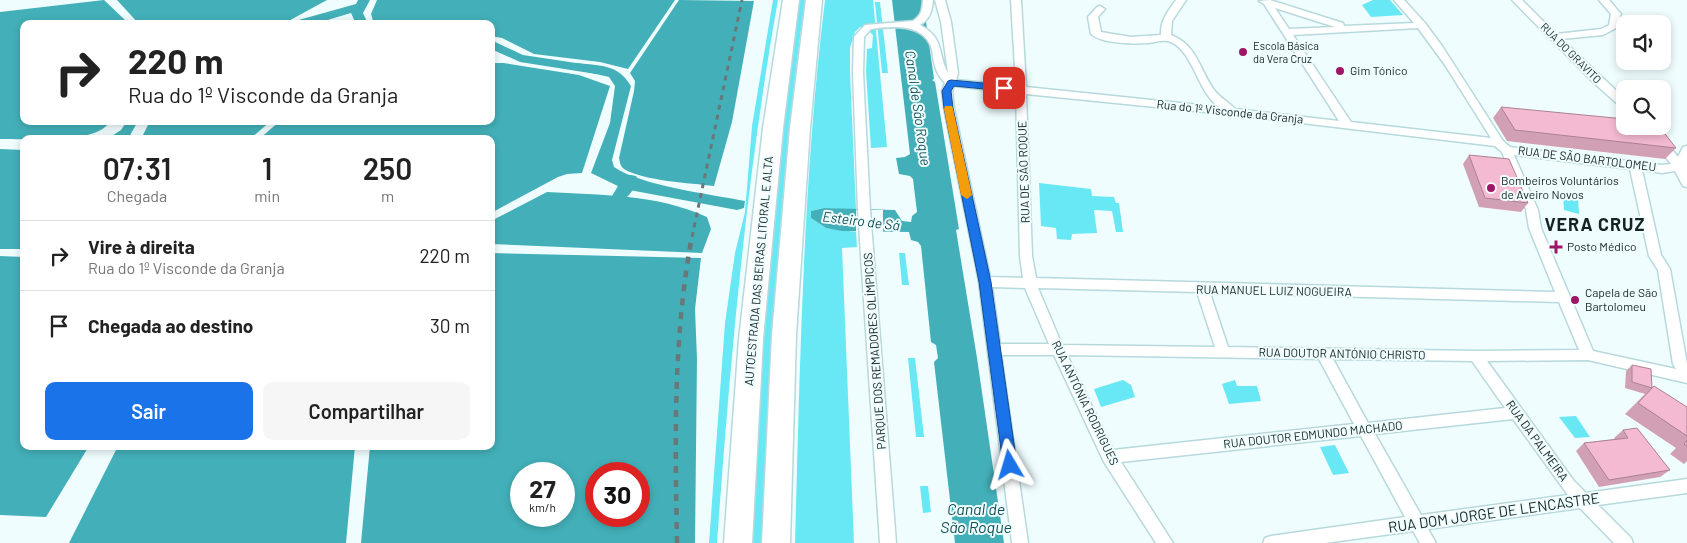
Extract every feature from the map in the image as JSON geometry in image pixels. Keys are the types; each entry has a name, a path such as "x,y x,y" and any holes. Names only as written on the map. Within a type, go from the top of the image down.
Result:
{"highway":[{"name":"AUTOESTRADA DAS BEIRAS LITORAL E ALTA","path":"738,543 753,320 772,128 791,0"},
{"path":"776,543 784,335 800,128 814,0"}],"street":[{"path":"912,25 924,20 928,15 928,0"},
{"path":"940,0 946,22 953,73 947,91 949,108 985,282 1020,543"},
{"name":"RUA DE SÃO ROQUE","path":"1016,0 1026,256 1030,284"},
{"path":"1166,36 1164,28 1168,18 1181,0"},
{"path":"1399,0 1422,25 1451,65 1502,146"},
{"name":"RUA DO GRAVITO","path":"1517,0 1616,97"},
{"path":"1554,37 1602,32 1613,26 1616,14 1604,0"},
{"path":"1263,1 1348,28"},
{"path":"1263,1 1286,32 1348,126"},
{"path":"1100,8 1093,17 1096,34 1104,37 1149,40 1166,36 1183,45 1207,91 1219,103 1235,112"},
{"path":"912,25 925,30 933,37 943,77 951,83"},
{"name":"PARQUE DOS REMADORES OLÍMPICOS","path":"888,543 864,210 858,48 859,37 868,27 912,25"},
{"path":"1286,32 1422,25"},
{"name":"Rua do 1º Visconde da Granja","path":"951,83 1235,112 1502,146"},
{"path":"1655,135 1683,168"},
{"name":"RUA DE SÃO BARTOLOMEU","path":"1502,146 1636,165 1683,168"},
{"name":"RUA DE SÃO BARTOLOMEU","path":"1502,146 1532,210 1535,228 1588,355"},
{"path":"1687,150 1682,176 1687,183"},
{"path":"1636,165 1655,256 1664,269 1680,364 1687,376"},
{"name":"RUA MANUEL LUIZ NOGUEIRA","path":"985,282 1564,298"},
{"name":"RUA ANTÓNIA RODRIGUES","path":"1030,284 1058,350 1109,457 1165,543"},
{"path":"1202,289 1223,351"},
{"name":"RUA DOUTOR ANTÓNIO CHRISTO","path":"995,349 1476,356 1588,355 1687,376"},
{"path":"1322,353 1428,543"},
{"name":"RUA DA PALMEIRA","path":"1476,356 1569,486 1625,543"},
{"name":"RUA DOUTOR EDMUNDO MACHADO","path":"1109,457 1516,413"},
{"name":"RUA DOM JORGE DE LENCASTRE","path":"1271,543 1687,486"}],"shaded area":[{"path":"773,0 778,0 757,135 740,271 717,543 709,543 725,323 735,253 745,212 752,126"},
{"path":"799,0 805,0 789,135 777,271 762,543 750,543 763,333 779,156"},
{"path":"825,0 873,0 887,147 871,148 866,72 867,49 872,48 873,35 866,28 860,27 855,32 850,48 856,210 824,208 811,211 811,218 826,228 856,232 857,247 842,248 854,543 795,543 807,203"},
{"path":"1373,0 1390,0 1403,15 1371,17 1362,5"},
{"path":"875,2 880,2 888,73 882,73"},
{"path":"1039,183 1091,189 1092,196 1114,197 1116,203 1119,203 1123,232 1116,232 1112,211 1094,210 1097,233 1072,234 1071,240 1057,239 1056,228 1041,226"},
{"path":"1563,193 1578,197 1579,214 1564,210"},
{"path":"899,253 905,253 909,285 902,285"},
{"path":"908,358 915,358 924,437 916,437"},
{"path":"1123,380 1131,385 1135,397 1101,407 1094,389"},
{"path":"1235,380 1237,386 1257,386 1261,401 1229,404 1222,384"},
{"path":"1576,416 1590,437 1575,438 1559,417"},
{"path":"1335,445 1349,473 1333,475 1320,447"},
{"path":"920,486 928,486 931,512 923,513"}],"water":[{"path":"104,0 124,19 20,20 20,125 106,125 103,129 86,135 20,135 20,139 0,139 0,12"},
{"path":"117,0 327,0 290,20 135,20"},
{"path":"377,0 675,0 628,69 600,62 534,54 502,38 495,37 495,20 373,20 371,14"},
{"path":"679,0 754,1 732,122 714,186 643,176 624,169 619,158 634,91 635,81 630,73"},
{"name":"Canal de São Roque","path":"892,0 923,0 934,79 932,80 935,82 959,229 956,230 1004,543 955,543 934,362 938,358 936,345 931,342 921,246 918,242 911,240 909,232 842,231 826,228 811,218 811,211 824,208 895,210 902,221 911,222 912,216 917,212 913,179 910,176 899,174 896,158 905,157 910,154"},
{"path":"495,63 579,75 610,86 582,173 558,177 495,211 495,135 264,135 275,125 495,125"},
{"path":"577,63 608,67 620,74 631,86 612,160 614,167 626,174 659,184 745,201 744,208 737,210 624,189 591,173 610,123 615,86 609,77 574,69"},
{"path":"124,125 136,125 130,135 113,135"},
{"path":"148,125 266,125 255,135 143,135"},
{"path":"0,149 20,150 20,249 0,249"},
{"path":"547,192 608,195 668,204 688,209 707,217 711,229 702,253 495,244 495,219"},
{"path":"495,253 701,258 695,309 697,359 695,543 361,543 370,450 495,450"},
{"path":"0,256 20,257 20,450 87,450 46,517 0,515"},
{"path":"116,450 355,450 346,543 69,543"}],"pier":[{"path":"856,210 883,210 883,232 856,232"}],"building":[{"path":"1501,107 1616,118 1616,135 1666,135 1676,148 1515,130"},
{"path":"1469,155 1509,159 1528,203 1485,198"},
{"path":"1632,365 1651,369 1652,388 1632,382"},
{"path":"1654,386 1687,407 1687,436 1638,403"},
{"path":"1637,428 1670,470 1609,480 1584,443 1628,438 1623,430"}],"waterway":[{"path":"360,20 357,13 364,0"},
{"path":"313,20 359,7"},
{"path":"495,46 520,58 596,70"},
{"path":"620,196 631,180"}],"railway":[{"path":"692,237 742,0"},
{"path":"677,543 676,427 678,350 681,312 692,236"}],"slow traffic":[{"path":"949,109 967,195"}],"place":[{"name":"Escola Básica da Vera Cruz","path":"1243,52"},
{"name":"Gim Tónico","path":"1340,71"},
{"name":"Bombeiros Voluntários de Aveiro Novos","path":"1491,188"},
{"name":"Posto Médico","path":"1556,247"},
{"name":"Capela de São Bartolomeu","path":"1575,300"}],"district":[{"name":"VERA CRUZ","path":"1595,225"}],"route":[{"path":"1004,88 951,83 947,91 985,282 1010,465"}],"water label":[{"name":"Esteiro de Sá","path":"861,221"}]}
